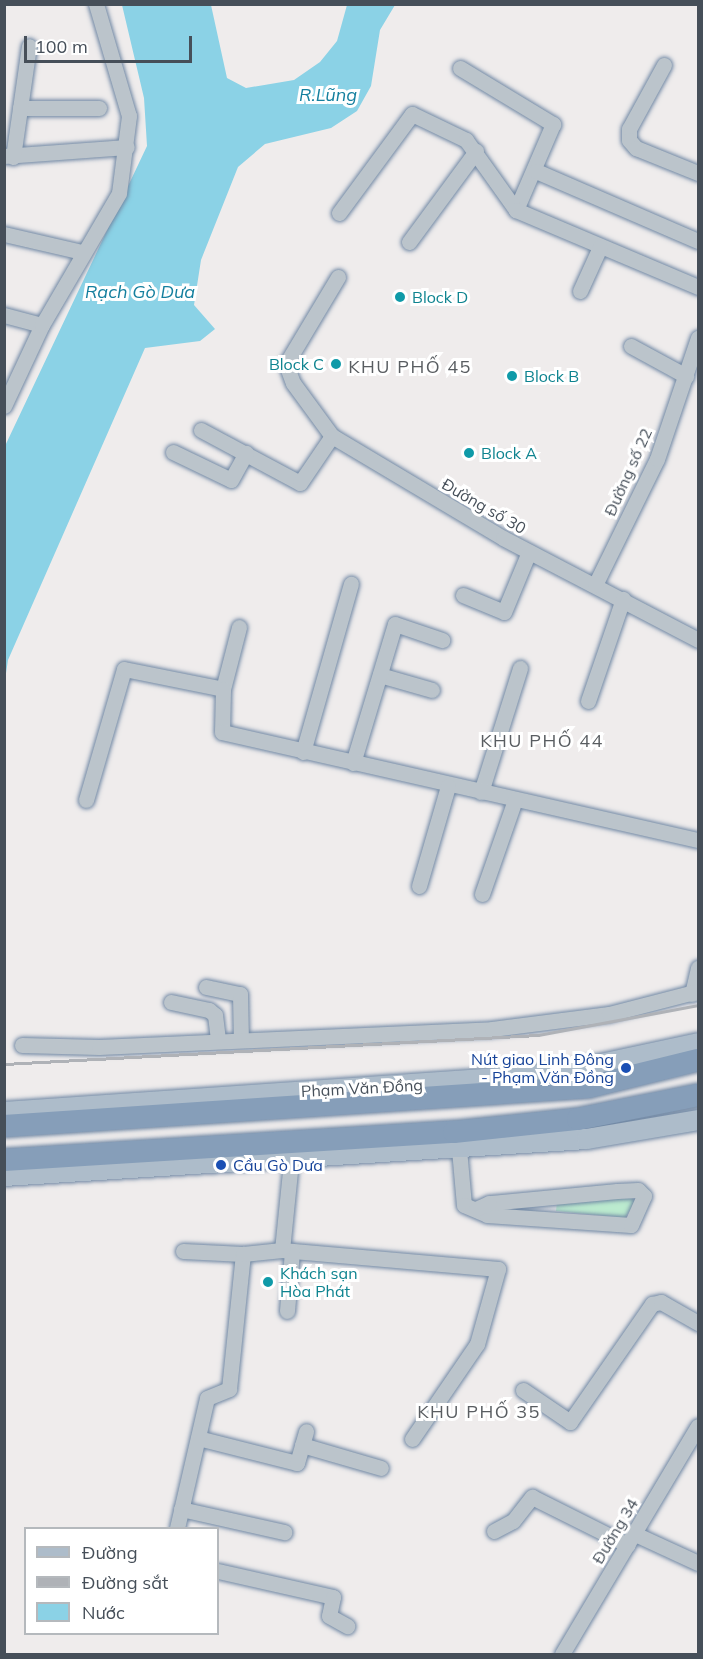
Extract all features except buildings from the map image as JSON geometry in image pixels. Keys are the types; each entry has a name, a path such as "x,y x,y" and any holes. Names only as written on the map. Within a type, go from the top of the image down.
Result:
{"highway":[{"name":"Phạm Văn Đồng","path":"14,1118 588,1087 699,1060"},
{"path":"19,1165 578,1119 699,1095"}],"main road":[{"name":"Phạm Văn Đồng","path":"14,1118 554,1074 699,1043"},
{"path":"578,1119 587,1140"},
{"path":"4,1176 19,1165 291,1161 587,1140 699,1120"}],"street":[{"path":"4,406 42,325 82,252 119,193 127,147 129,116 96,4"},
{"path":"29,46 20,108 9,156 127,147"},
{"path":"664,65 629,129 629,140 636,148 699,173"},
{"path":"460,68 552,122 536,171 516,210"},
{"path":"20,108 99,108"},
{"path":"339,213 412,114 466,140 516,210 699,287"},
{"path":"409,242 476,151"},
{"path":"536,171 699,241"},
{"path":"4,234 82,252"},
{"path":"580,291 600,247"},
{"name":"Đường số 30","path":"338,277 286,364 293,383 332,436 529,552 699,640"},
{"path":"4,315 42,325"},
{"name":"Đường số 22","path":"596,585 657,459 699,338"},
{"path":"631,346 686,376"},
{"path":"201,429 300,483 332,436"},
{"path":"172,452 231,480 246,453"},
{"path":"463,595 504,612 529,552"},
{"path":"303,752 351,584"},
{"path":"588,701 623,599"},
{"path":"353,763 395,624 442,640"},
{"path":"239,627 223,689 222,732 448,786 699,840"},
{"path":"481,792 520,668"},
{"path":"86,800 124,669 223,689"},
{"path":"380,675 432,690"},
{"path":"420,886 448,786"},
{"path":"482,894 515,800"},
{"path":"22,1045 218,1041 492,1029 609,1014 695,992 699,968"},
{"path":"206,987 240,994 241,1040"},
{"path":"171,1002 210,1010 215,1015 218,1041"},
{"path":"459,1149 460,1195 464,1205 487,1215 631,1225 644,1197 638,1190 617,1191 489,1203 476,1209"},
{"path":"287,1311 291,1161"},
{"path":"183,1251 243,1254 287,1251 498,1269 477,1344 412,1439"},
{"path":"177,1527 207,1398 229,1389 243,1254"},
{"path":"522,1390 570,1422 652,1304 661,1302 699,1323"},
{"name":"Đường 34","path":"562,1654 699,1426"},
{"path":"198,1438 297,1463 304,1438 381,1468"},
{"path":"494,1531 513,1521 532,1497 631,1539 699,1563"},
{"path":"181,1509 284,1532"},
{"path":"219,1571 333,1597 328,1616 347,1626"}],"green space":[{"path":"631,1196 635,1202 625,1218 556,1211 557,1202"}],"water":[{"name":"Rạch Gò Dưa","path":"122,5 211,5 227,78 246,88 294,80 320,62 337,41 347,5 395,5 380,30 371,86 357,111 331,128 265,144 238,167 201,260 194,305 215,329 200,341 145,348 8,660 5,680 5,446 147,146 144,98"}],"railway":[{"path":"4,1064 538,1035 698,1005"}],"place":[{"name":"Block D","path":"400,297"},
{"name":"Block C","path":"336,364"},
{"name":"Block B","path":"512,376"},
{"name":"Block A","path":"469,453"},
{"name":"Nút giao Linh Đông - Phạm Văn Đồng","path":"626,1068"},
{"name":"Cầu Gò Dưa","path":"221,1165"},
{"name":"Khách sạn Hòa Phát","path":"268,1282"}],"district":[{"name":"KHU PHỐ 45","path":"410,367"},
{"name":"KHU PHỐ 44","path":"542,741"},
{"name":"KHU PHỐ 35","path":"479,1412"}],"water label":[{"name":"R.Lũng","path":"328,95"}]}
